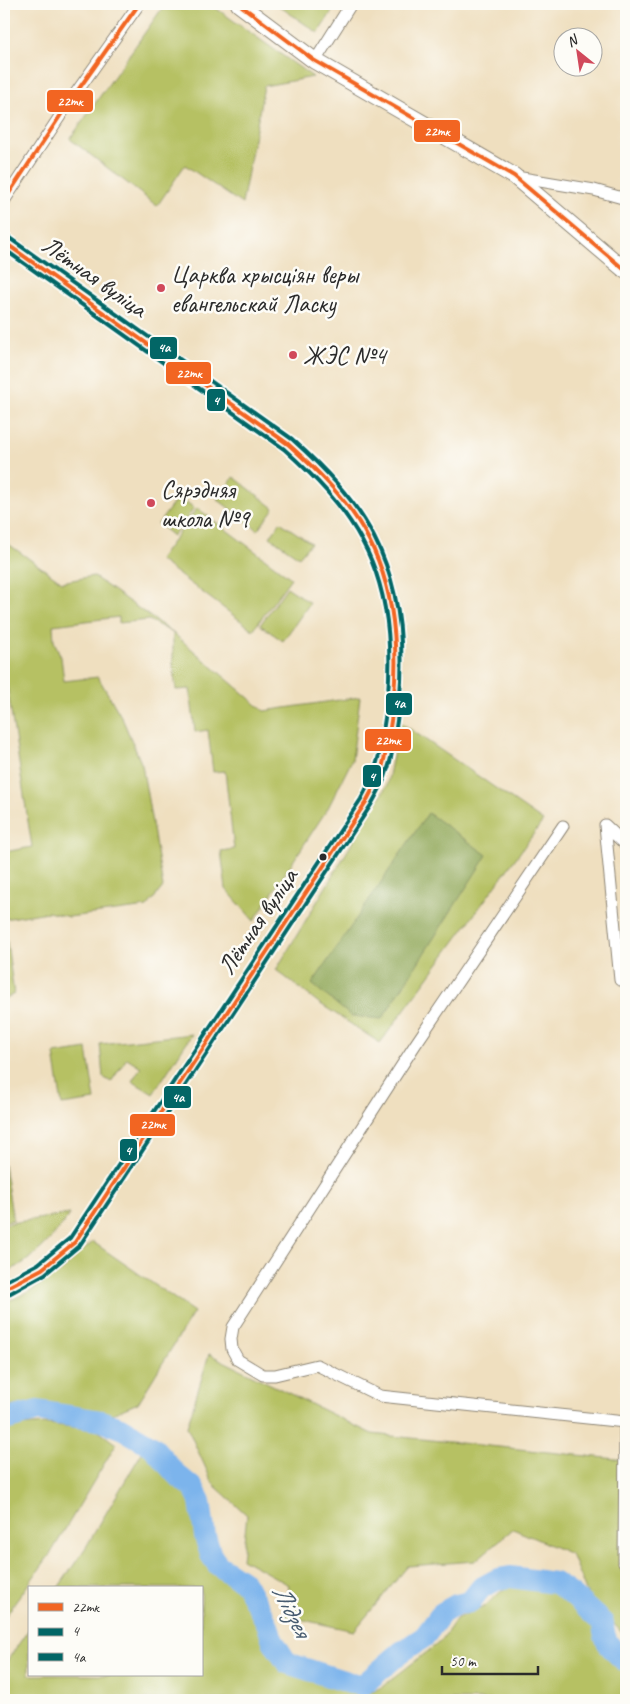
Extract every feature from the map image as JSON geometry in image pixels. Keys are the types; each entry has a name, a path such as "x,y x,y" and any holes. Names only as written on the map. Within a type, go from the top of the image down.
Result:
{"street":[{"path":"4,201 66,107 139,4"},
{"path":"239,4 315,61 514,176 626,271"},
{"path":"315,61 352,4"},
{"path":"514,176 594,190 626,199"},
{"name":"Лётная вуліца","path":"4,242 288,444 323,476 344,502 369,540 380,566 388,596 394,631 395,678 388,744 381,770 366,802 75,1242 35,1274 4,1289"},
{"path":"620,980 605,825 626,844"},
{"path":"563,826 415,1045 233,1327 231,1338 232,1349 238,1360 263,1374 275,1375 316,1366 380,1396 625,1422 624,1564 626,1564"}],"green space":[{"path":"165,4 210,4 313,77 264,86 242,204 185,165 157,206 70,139"},
{"path":"276,4 337,4 318,33"},
{"path":"234,477 274,508 258,530 217,499"},
{"path":"179,496 194,508 173,536 158,524"},
{"path":"197,508 291,578 253,630 159,560"},
{"path":"280,522 311,543 299,557 270,537"},
{"path":"4,541 62,582 93,576 173,633 149,620 119,623 119,617 53,625 54,641 61,657 64,681 98,677 122,718 142,765 163,887 147,907 69,917 48,912 4,919 4,852 32,847 4,666"},
{"path":"287,587 310,603 283,641 260,625"},
{"path":"173,633 264,711 360,697 352,760 328,808 254,921 226,889 221,851 234,849 225,771 213,772 208,730 195,732 190,689 176,690 173,665"},
{"path":"400,722 543,821 380,1043 319,1003 276,970 387,785"},
{"path":"428,813 487,855 382,1019 351,1016 312,984"},
{"path":"4,921 14,994 4,999"},
{"path":"192,1034 153,1094 132,1081 141,1067 127,1058 111,1082 103,1077 100,1044"},
{"path":"87,1049 95,1100 62,1105 54,1054"},
{"path":"4,1165 13,1220 4,1222"},
{"path":"70,1214 33,1256 4,1273 4,1224"},
{"path":"93,1242 194,1312 138,1403 112,1414 45,1404 4,1407 4,1302 29,1292 40,1285"},
{"path":"209,1354 372,1434 626,1460 626,1637 588,1596 571,1554 513,1529 475,1561 408,1566 354,1631 285,1616 289,1585 242,1559 247,1515 213,1484 187,1427"},
{"path":"48,1424 97,1430 116,1444 51,1553 4,1618 4,1427"},
{"path":"144,1449 191,1491 200,1532 212,1558 241,1581 260,1610 274,1649 283,1665 367,1694 382,1687 441,1641 457,1618 486,1605 506,1587 565,1591 595,1620 607,1649 626,1663 626,1700 4,1700 4,1665 28,1630 28,1676 202,1676 202,1586 59,1586 86,1547"}],"waterway":[{"name":"Лідзея","path":"4,1420 38,1411 102,1421 123,1429 152,1446 176,1474 194,1489 200,1501 205,1536 211,1555 218,1565 245,1583 267,1623 273,1641 287,1663 350,1683 363,1685 400,1653 424,1637 442,1613 456,1605 470,1602 481,1588 498,1579 510,1577 555,1583 571,1594 603,1623 603,1630 607,1641 613,1650 626,1662"}],"transit line":[{"name":"22тк","path":"4,201 66,107 139,4"},
{"name":"22тк","path":"239,4 315,61 514,176 626,271"},
{"name":"4а","path":"7,1295 45,1274 80,1245 371,805 389,766 399,709 401,684 400,634 397,609 392,584 384,560 374,537 358,510 327,472 292,439 8,237"},
{"name":"22тк","path":"4,242 288,444 311,465 353,513 379,562 391,610 395,660 393,710 386,752 379,775 366,802 75,1242 42,1269 4,1289"},
{"name":"4","path":"4,249 284,449 317,480 346,515 362,541 372,563 385,609 389,658 387,707 379,754 372,776 361,799 70,1238 38,1264 4,1282"}],"place":[{"name":"Царква хрысціян веры евангельскай Ласку","path":"161,288"},
{"name":"ЖЭС №4","path":"293,355"},
{"name":"Сярэдняя школа №9","path":"151,503"}]}
